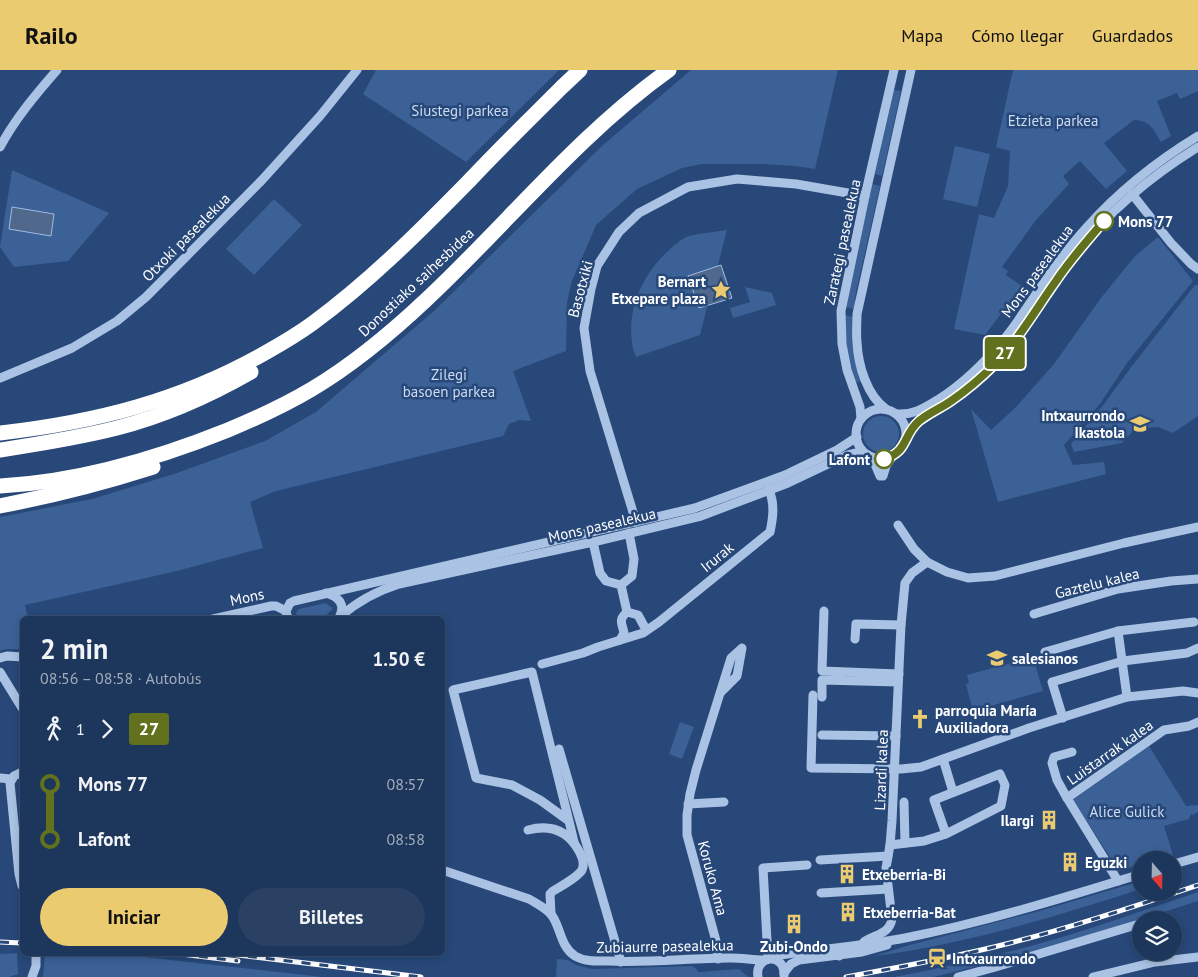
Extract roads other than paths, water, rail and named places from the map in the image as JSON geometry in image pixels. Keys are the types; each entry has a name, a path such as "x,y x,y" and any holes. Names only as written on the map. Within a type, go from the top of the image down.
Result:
{"highway":[{"path":"0,433 80,422 165,399 245,364 284,342 312,324 376,272 580,70"},
{"name":"Donostiako saihesbidea","path":"0,486 82,475 152,457 208,438 272,410 311,390 371,349 401,323 471,256 593,132 669,70"},
{"path":"0,450 62,440 118,428 164,413 206,396 289,349 312,324"},
{"path":"0,504 44,497 116,479 204,448 257,424 272,410"}],"street":[{"path":"0,147 26,108 58,70"},
{"name":"Otxoki pasealekua","path":"0,378 72,348 117,321 146,297 262,180 320,116 357,70"},
{"name":"Zarategi pasealekua","path":"862,419 860,407 847,370 842,344 841,311 894,70"},
{"name":"Zarategi pasealekua","path":"886,409 872,395 861,366 856,343 857,314 911,70"},
{"name":"Mons pasealekua","path":"897,414 909,415 927,406 945,395 978,368 1007,336 1050,274 1086,228 1134,181 1198,136"},
{"name":"Mons pasealekua","path":"906,440 918,422 968,389 996,363 1018,338 1067,264 1114,210 1157,174 1198,147"},
{"name":"Basotxiki","path":"636,522 590,371 584,328 597,266 620,232 638,213 688,186 737,179 796,184 865,196"},
{"path":"1132,194 1171,243 1198,269"},
{"path":"879,409 886,409 897,414 905,426 906,440 903,447 892,457 886,466 882,476 870,456 858,444 856,437 858,424 866,414 879,409"},
{"name":"Mons pasealekua","path":"326,593 695,508 785,475 837,450 856,437"},
{"name":"Mons pasealekua","path":"342,616 357,603 392,586 701,516 788,483 847,455 855,453 870,456"},
{"path":"870,456 884,459 892,457"},
{"name":"Irurak","path":"542,664 583,653 643,633 659,622 770,532 773,518 770,490"},
{"path":"898,525 914,549 927,562 947,572 968,578 995,576 1124,543 1198,527"},
{"path":"621,585 632,576 634,559 629,533"},
{"path":"592,542 600,573 606,581 621,585"},
{"name":"Lizardi kalea","path":"838,956 845,951 855,949 869,938 884,932 891,924 892,916 886,868 892,821 904,583 912,573 927,562"},
{"name":"Gaztelu kalea","path":"1034,614 1118,588 1198,579"},
{"path":"620,640 624,633 620,621 626,612 621,585"},
{"path":"326,593 336,596 340,600 342,608 340,616"},
{"name":"Mons","path":"226,616 270,606 276,606 287,615 290,603 294,600 326,593"},
{"path":"824,611 822,671 899,678"},
{"path":"626,612 638,615 647,629"},
{"path":"1045,652 1118,631 1194,622"},
{"path":"855,639 856,624 901,625"},
{"path":"1118,631 1127,698"},
{"path":"1063,718 1052,682 1123,661 1187,653 1198,648"},
{"path":"0,658 7,656 20,657"},
{"path":"0,672 20,705"},
{"path":"569,821 540,800 512,785 476,778 453,690 532,672 569,821 574,842"},
{"name":"Luistarrak kalea","path":"899,678 822,680 818,696 811,768 901,769 920,767 1029,728 1127,698 1183,691 1198,693"},
{"name":"Koruko Ama","path":"718,959 716,941 687,835 687,816 696,770 720,693"},
{"name":"Luistarrak kalea","path":"1067,798 1164,730 1189,726 1198,722"},
{"path":"822,734 896,736"},
{"path":"559,749 620,962"},
{"name":"Luistarrak kalea","path":"1072,752 1054,757 1052,763 1057,780 1118,881"},
{"path":"943,759 953,792"},
{"path":"0,778 11,779 20,773"},
{"path":"890,844 924,842 946,834 1001,806 1005,785 1000,774 934,800 946,834"},
{"path":"11,779 20,878"},
{"path":"688,804 724,802"},
{"path":"904,802 905,843"},
{"path":"528,830 536,828 552,829 568,836 574,842 583,858 584,864 578,875 550,894 551,914"},
{"path":"820,860 888,856"},
{"path":"1182,862 1198,857"},
{"path":"767,960 763,868 807,865"},
{"path":"445,871 529,899 551,914"},
{"name":"Zubiaurre pasealekua","path":"551,914 564,945 572,954 588,961 620,962 731,958 767,960 780,954 906,938 1002,915 1132,877"},
{"path":"821,893 888,889"},
{"path":"958,977 1132,926"},
{"name":"Zubiaurre pasealekua","path":"784,976 791,964 798,960 874,950 906,938"},
{"path":"32,977 36,966 36,956"},
{"path":"1093,977 1155,962 1198,957"},
{"name":"Zubiaurre pasealekua","path":"744,959 752,965 757,975"},
{"path":"757,975 759,965 772,959 780,962 784,969 784,976"}],"railway":[{"path":"846,977 908,966 1034,937 1198,885"},
{"path":"0,942 20,943"},
{"path":"197,956 238,961"},
{"path":"247,956 421,977"}],"place":[{"name":"Mons 77","path":"1104,221"},
{"name":"Bernart Etxepare plaza","path":"721,290"},
{"name":"Intxaurrondo Ikastola","path":"1140,424"},
{"name":"Lafont","path":"884,459"},
{"name":"salesianos","path":"997,658"},
{"name":"parroquia María Auxiliadora","path":"920,719"},
{"name":"Ilargi","path":"1049,820"},
{"name":"Eguzki","path":"1070,862"},
{"name":"Etxeberria-Bi","path":"847,874"},
{"name":"Etxeberria-Bat","path":"848,912"},
{"name":"Zubi-Ondo","path":"794,924"},
{"name":"Intxaurrondo","path":"937,958"}],"park label":[{"name":"Siustegi parkea","path":"460,110"},
{"name":"Etzieta parkea","path":"1053,120"},
{"name":"Zilegi basoen parkea","path":"449,382"},
{"name":"Alice Gulick","path":"1127,811"}]}
